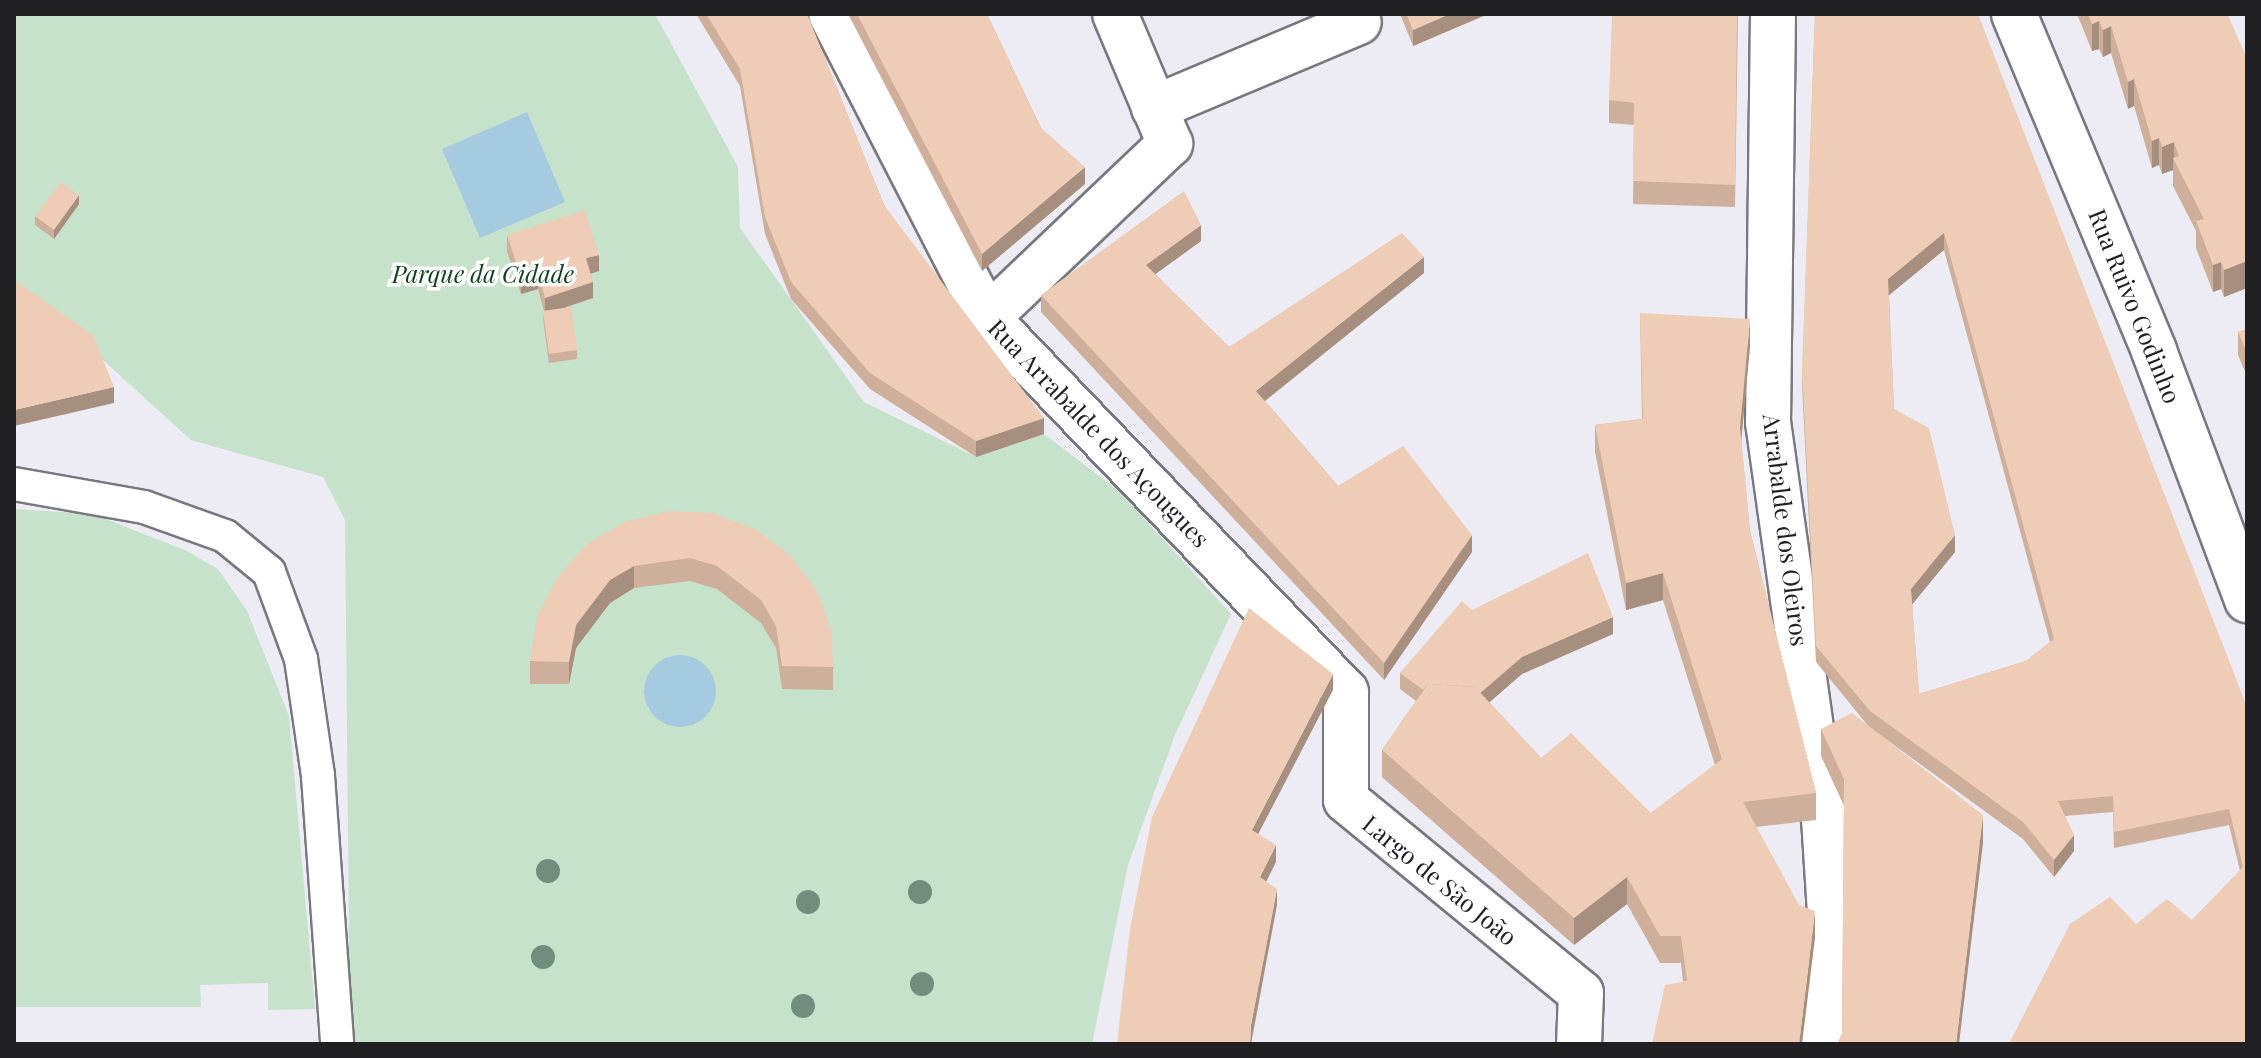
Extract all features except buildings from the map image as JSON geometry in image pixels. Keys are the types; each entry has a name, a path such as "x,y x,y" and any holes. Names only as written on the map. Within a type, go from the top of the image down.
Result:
{"street":[{"name":"Rua Arrabalde dos Açougues","path":"831,14 987,318 1346,692"},
{"path":"987,318 1170,144 1115,14"},
{"name":"Arrabalde dos Oleiros","path":"1773,14 1768,422 1824,818 1832,944 1821,1044"},
{"name":"Rua Ruivo Godinho","path":"2014,14 2154,351 2247,600"},
{"path":"1154,108 1359,22"},
{"name":"Largo de São João","path":"1346,692 1346,800 1581,993 1579,1044"}],"lane":[{"path":"14,484 144,507 225,536 269,572 301,659 316,761 337,1044"}],"green space":[{"name":"Parque da Cidade","path":"14,14 655,14 738,167 740,228 864,402 976,457 1044,434 1120,492 1231,614 1175,735 1128,865 1092,1044 350,1044 345,520 323,477 191,440 93,351 14,297","holes":["675,656 698,660 714,679 649,711 644,689"]},
{"path":"14,509 93,514 185,550 218,569 247,611 289,716 315,1009 268,1010 268,983 200,985 201,1007 14,1007"}],"water":[{"path":"527,112 565,202 480,238 442,149"},
{"path":"680,655 700,661 710,671 716,691 710,711 700,721 680,727 660,721 650,711 644,691 650,671 660,661"}]}
